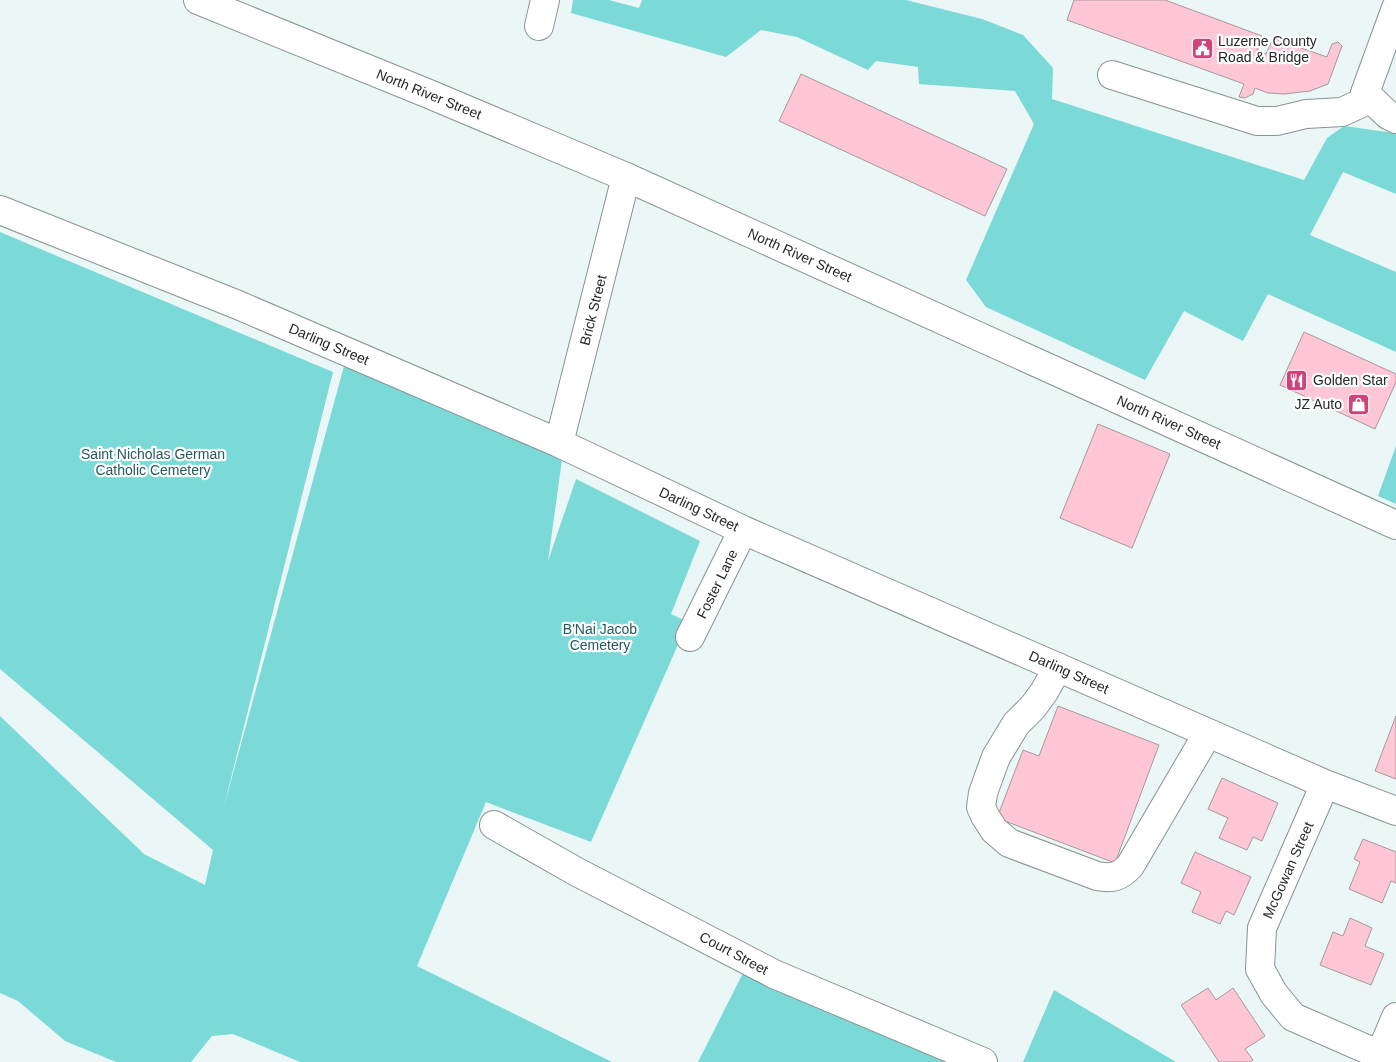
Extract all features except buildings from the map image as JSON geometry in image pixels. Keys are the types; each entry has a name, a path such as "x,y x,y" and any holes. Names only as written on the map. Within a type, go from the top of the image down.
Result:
{"street":[{"name":"North River Street","path":"198,0 626,177 1396,525"},
{"path":"539,26 544,0"},
{"path":"1396,8 1365,93 1388,115 1396,119"},
{"path":"1112,75 1257,121 1277,121 1306,114 1342,112 1370,99"},
{"name":"Brick Street","path":"559,443 626,177"},
{"name":"Darling Street","path":"0,210 238,305 559,443 743,530 1208,733 1326,784 1396,810"},
{"name":"Foster Lane","path":"690,637 743,530"},
{"path":"1058,667 1044,692 1033,707 1016,724 996,757 983,793 981,807 985,816 994,830 1009,843 1097,876 1110,878 1121,874 1130,866 1208,733"},
{"name":"McGowan Street","path":"1326,784 1262,928 1260,969 1274,994 1294,1016 1388,1059"},
{"name":"Court Street","path":"494,825 577,872 774,974 983,1062"},
{"path":"1388,1059 1396,1016"}],"green space":[{"path":"573,0 609,0 639,8 642,0 906,0 982,19 1023,35 1053,68 1052,99 1304,180 1327,138 1344,126 1394,133 1396,134 1396,194 1343,172 1310,235 1396,272 1396,352 1268,294 1243,341 1184,311 1145,380 986,307 966,280 1034,124 1015,91 919,84 918,67 876,61 868,70 797,37 761,30 726,57 571,13"},
{"path":"0,232 333,372 223,810 344,366 562,460 548,561 576,479 700,541 671,614 688,622 591,842 486,802 417,966 612,1062 300,1062 233,1034 212,1036 191,1062 116,1062 65,1041 18,1001 0,993 0,716 144,854 205,885 213,850 0,669"},
{"path":"1396,446 1396,504 1378,496"},
{"path":"743,973 952,1062 698,1062"},
{"path":"1054,990 1176,1062 1023,1062"}],"place":[{"name":"Luzerne County Road & Bridge","path":"1202,49"},
{"name":"Golden Star","path":"1297,380"},
{"name":"JZ Auto","path":"1358,404"}],"park label":[{"name":"Saint Nicholas German Catholic Cemetery","path":"153,462"},
{"name":"B'Nai Jacob Cemetery","path":"600,638"}]}
